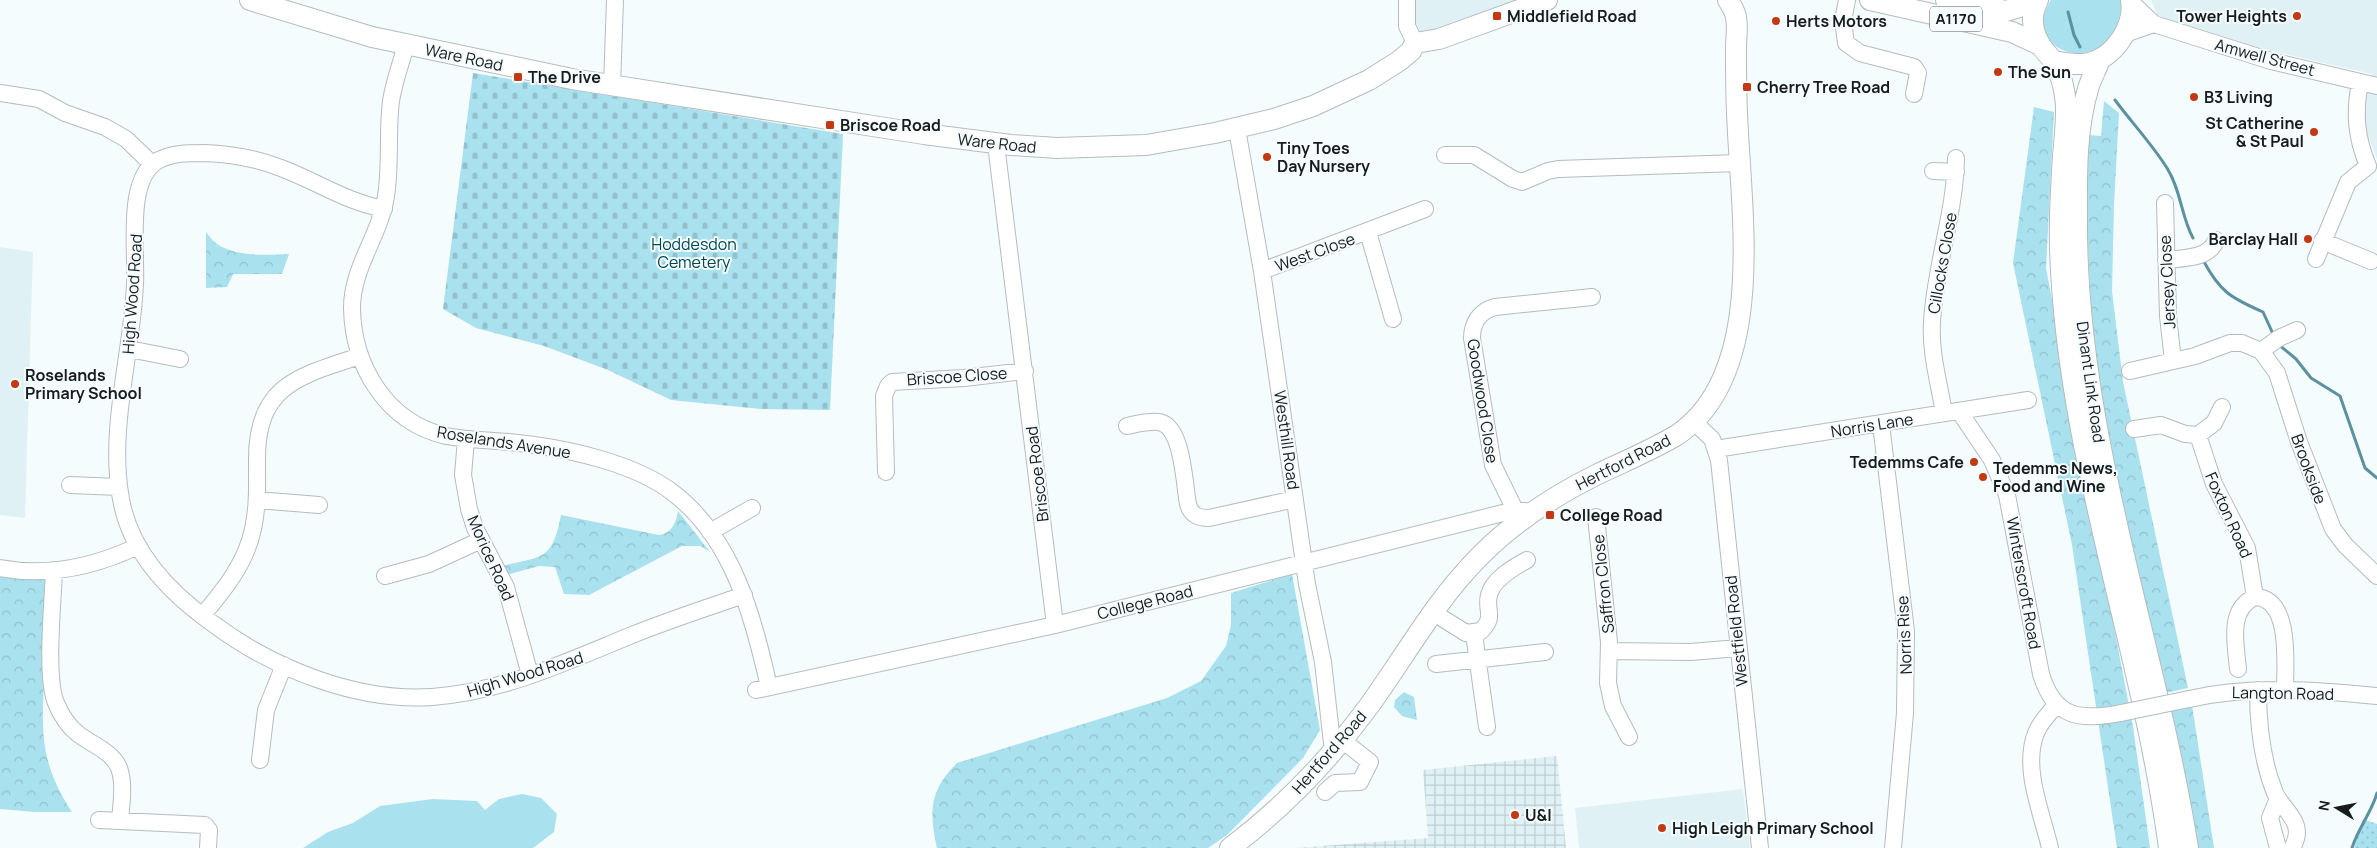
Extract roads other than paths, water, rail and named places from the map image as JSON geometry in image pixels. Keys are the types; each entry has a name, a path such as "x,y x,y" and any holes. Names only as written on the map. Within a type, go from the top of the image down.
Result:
{"main road":[{"name":"Ware Road","path":"250,0 406,44 612,86 996,144 1057,148 1115,147 1168,142 1237,129 1301,112 1350,90 1399,61 1411,51 1415,43"},
{"path":"1415,43 1439,39 1547,0"},
{"name":"A1170","path":"1870,0 2012,32 2040,45"},
{"name":"A1170","path":"1946,0 2006,12 2036,3"},
{"path":"2054,62 2073,64 2100,59 2125,34 2131,1"},
{"path":"2036,3 2033,24 2040,45"},
{"name":"Hertford Road","path":"1230,848 1298,789 1338,746 1461,576 1524,511 1669,440 1694,422 1710,402 1723,376 1736,337 1741,311 1743,245 1739,163 1737,6"},
{"name":"Dinant Link Road","path":"2040,45 2054,62 2060,74 2067,99 2061,187 2060,249 2074,390 2094,498 2152,743 2169,848"},
{"name":"Dinant Link Road","path":"2100,59 2088,87 2085,102 2078,171 2078,278 2084,347 2110,494 2168,739 2188,848"}],"street":[{"path":"612,86 615,0"},
{"path":"1407,0 1407,26 1415,43"},
{"path":"1848,0 1843,21 1846,42 1860,53 1916,69 1917,77 1914,94"},
{"name":"Amwell Street","path":"2131,1 2154,24 2271,61 2377,86"},
{"path":"2125,34 2154,24"},
{"name":"Roselands Avenue","path":"406,44 392,100 389,169 384,209 379,228 354,284 353,325 360,356 371,382 398,413 428,430 466,439 547,447 619,466 662,484 674,493 710,532 728,560 744,596 756,635 762,688"},
{"path":"2316,259 2348,182 2372,172 2360,146 2356,122 2360,83"},
{"path":"0,93 39,99 65,113 104,126 126,139 152,164 169,156 180,154 233,155 265,162 351,201 384,209"},
{"name":"Westhill Road","path":"1237,129 1262,272 1304,562 1338,746"},
{"name":"Briscoe Road","path":"996,144 1055,625"},
{"path":"1445,155 1474,155 1513,179 1522,182 1548,171 1558,169 1739,163"},
{"name":"High Wood Road","path":"152,164 141,181 137,198 135,293 118,434 119,487 126,520 138,546 155,571 202,616 242,644 284,665 347,687 408,697 461,693 530,676 659,624 744,596"},
{"name":"Cillocks Close","path":"1933,170 1956,165 1952,206 1935,291 1932,323 1934,357 1952,412"},
{"name":"Jersey Close","path":"2164,203 2168,316 2173,361"},
{"name":"West Close","path":"1262,272 1425,209"},
{"name":"West Close","path":"1368,232 1393,319"},
{"path":"2166,260 2190,257 2208,251 2216,240"},
{"path":"2322,241 2372,261"},
{"name":"Goodwood Close","path":"1524,511 1493,465 1472,338 1474,323 1485,311 1495,306 1592,297"},
{"path":"2130,371 2235,343 2269,344 2297,330"},
{"name":"Brookside","path":"2269,344 2299,442 2330,524 2345,545 2377,576"},
{"path":"128,349 180,358"},
{"path":"202,616 231,580 244,555 253,529 257,500 258,438 263,418 276,394 296,379 360,356"},
{"name":"Briscoe Close","path":"886,472 884,396 890,384 899,380 958,379 1025,371"},
{"name":"Norris Lane","path":"1716,449 2028,400"},
{"path":"2134,429 2166,426 2185,434 2198,435 2214,422 2222,408"},
{"name":"Winterscroft Road","path":"1952,412 1992,460 2007,495 2041,674 2047,692 2056,705"},
{"path":"1127,426 1157,421 1167,424 1172,429 1177,442 1189,507 1196,516 1209,518 1295,499"},
{"name":"Westfield Road","path":"1694,422 1712,439 1716,449 1723,490 1760,848"},
{"name":"Norris Rise","path":"1881,424 1904,615 1906,649 1906,713 1893,848"},
{"name":"Foxton Road","path":"2198,435 2214,484 2247,548 2255,597"},
{"name":"Morice Road","path":"466,439 463,475 465,492 475,528 506,587 530,676"},
{"path":"70,485 119,487"},
{"path":"257,500 319,505"},
{"path":"710,532 746,514 752,508"},
{"name":"College Road","path":"762,688 1055,625 1484,517 1524,511"},
{"path":"1484,517 1498,539"},
{"name":"Saffron Close","path":"1596,517 1609,651 1607,676 1610,697 1629,738"},
{"path":"385,576 429,564 481,540"},
{"path":"0,568 54,570 91,566 138,546"},
{"path":"1434,613 1458,629 1474,634 1481,631 1490,618 1489,596 1491,589 1509,572 1527,560"},
{"path":"54,570 52,679 55,701 63,718 72,728 111,757 119,766 122,787 120,821"},
{"path":"2242,664 2236,631 2237,615 2242,605 2255,597 2269,601 2279,612 2285,654 2285,691"},
{"path":"1474,634 1487,727"},
{"name":"Saffron Close","path":"1609,651 1696,652 1738,648"},
{"path":"1436,664 1545,652"},
{"path":"260,760 266,710 284,665"},
{"path":"2258,690 2262,737 2273,786 2278,798 2290,812 2295,825 2296,838 2292,848"},
{"name":"Langton Road","path":"2056,705 2070,713 2085,717 2121,713 2230,691 2258,690 2377,696"},
{"path":"2050,848 2035,785 2031,755 2037,732 2056,705"},
{"path":"1325,792 1334,783 1360,782 1370,762 1338,746"},
{"path":"2278,798 2270,818 2278,848"},
{"path":"99,820 205,826 209,830 208,848"}],"waterway":[{"path":"2068,12 2074,35 2080,47"},
{"path":"2115,100 2155,150 2172,176 2193,238"},
{"path":"2203,260 2215,280 2227,293 2263,312 2274,336"},
{"path":"2278,344 2296,359 2311,378 2340,396 2365,468 2377,478"},
{"path":"2352,848 2377,793"}],"place":[{"name":"Middlefield Road","path":"1497,16"},
{"name":"Tower Heights","path":"2297,16"},
{"name":"Herts Motors","path":"1776,21"},
{"name":"The Sun","path":"1998,72"},
{"name":"The Drive","path":"518,77"},
{"name":"Cherry Tree Road","path":"1747,87"},
{"name":"B3 Living","path":"2194,97"},
{"name":"Briscoe Road","path":"830,125"},
{"name":"St Catherine & St Paul","path":"2314,132"},
{"name":"Tiny Toes Day Nursery","path":"1267,157"},
{"name":"Barclay Hall","path":"2308,239"},
{"name":"Roselands Primary School","path":"15,384"},
{"name":"Tedemms Cafe","path":"1974,462"},
{"name":"Tedemms News, Food and Wine","path":"1983,477"},
{"name":"College Road","path":"1550,515"},
{"name":"U&I","path":"1515,815"},
{"name":"High Leigh Primary School","path":"1662,828"}],"park label":[{"name":"Hoddesdon Cemetery","path":"694,253"}]}
